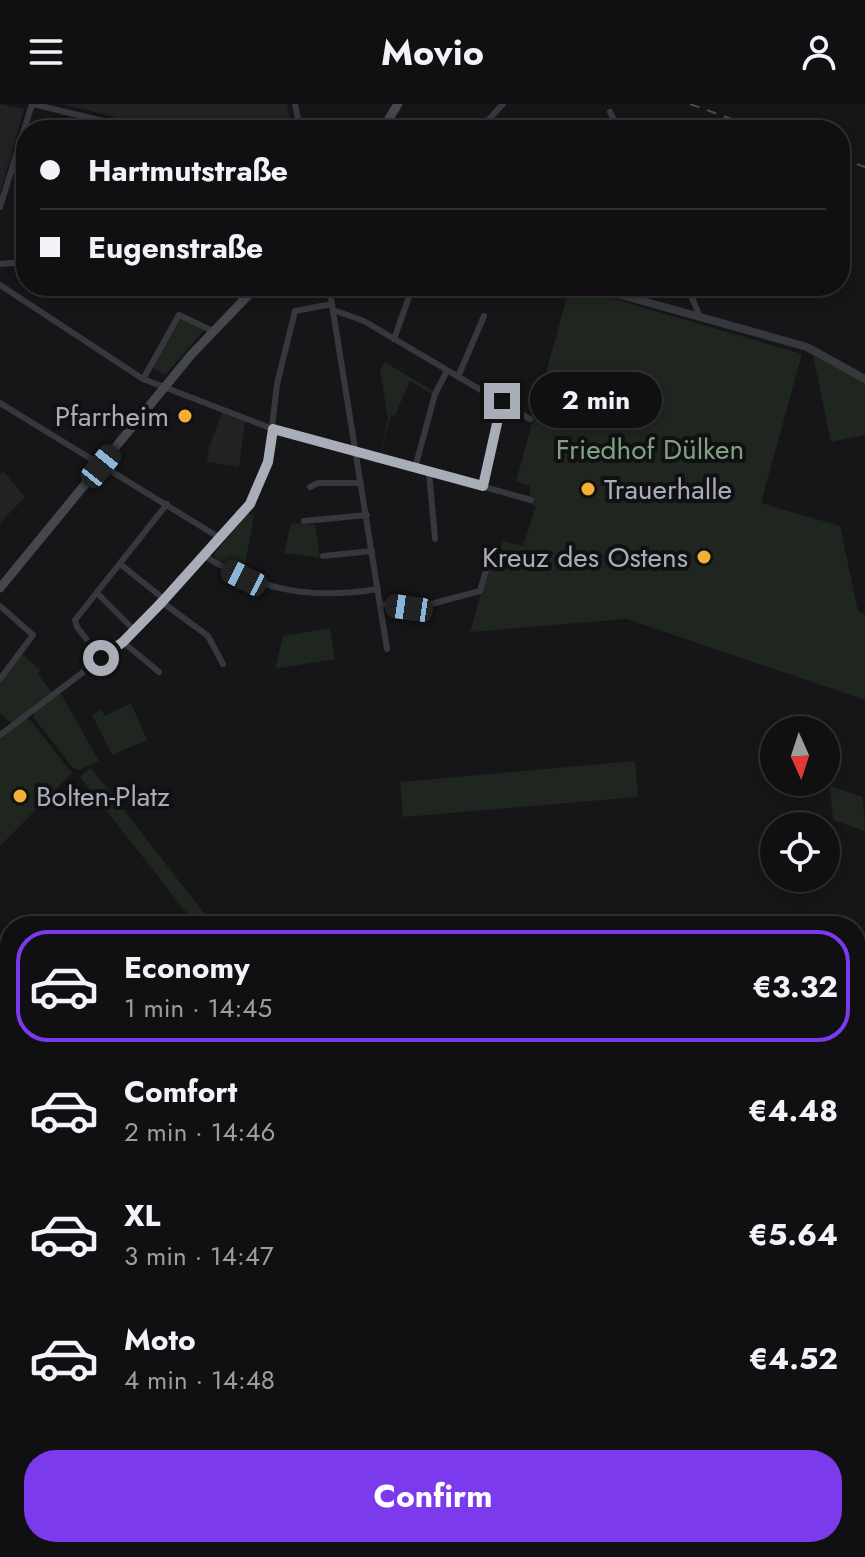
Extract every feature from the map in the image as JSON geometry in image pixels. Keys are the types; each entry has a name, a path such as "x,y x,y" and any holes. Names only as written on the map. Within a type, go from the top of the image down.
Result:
{"main road":[{"path":"0,588 165,387 247,296"}],"street":[{"path":"33,104 99,120"},
{"path":"488,120 503,104"},
{"path":"610,112 614,120"},
{"path":"0,207 16,157"},
{"path":"17,296 143,379 273,429 531,500"},
{"path":"331,296 387,649"},
{"path":"625,296 807,347 865,379"},
{"path":"691,296 700,317"},
{"path":"394,339 409,297"},
{"path":"0,735 123,642 250,504 268,462 277,384 295,311 333,307 364,321 530,419"},
{"path":"143,379 179,315 213,331"},
{"path":"458,377 484,316"},
{"path":"415,468 435,394 447,371"},
{"path":"483,486 502,401"},
{"path":"0,403 220,538"},
{"path":"429,472 435,539"},
{"path":"310,487 318,483 361,483"},
{"path":"101,658 75,620 167,504"},
{"path":"304,521 367,515"},
{"path":"323,556 372,551"},
{"path":"203,555 244,578 282,591 317,595 378,589"},
{"path":"380,604 420,607 480,591 489,560"},
{"path":"120,564 208,636 223,664"},
{"path":"97,593 134,630"},
{"path":"0,606 33,635 0,679"},
{"path":"123,642 159,672"}],"shaded area":[{"path":"0,104 24,109 21,120 16,120 16,137 0,193"},
{"path":"62,104 287,104 290,120 127,120"},
{"path":"222,413 245,422 239,467 207,462 209,447"},
{"path":"3,471 25,497 0,523 0,474"}],"green space":[{"name":"Friedhof Dülken","path":"567,296 604,296 802,354 761,503 840,526 858,611 865,614 865,700 627,619 470,632 495,544 502,546 503,541 523,546 536,506 530,504 530,486 516,481"},
{"path":"181,319 204,330 165,375 152,367"},
{"path":"813,355 865,383 865,435 831,442"},
{"path":"385,362 433,391 432,394 410,381 395,415 391,415 381,454 388,418 380,370"},
{"path":"255,511 244,570 239,572 215,558 214,554 248,513 252,515"},
{"path":"291,523 315,525 320,558 284,553"},
{"path":"330,628 335,659 275,669 283,636"},
{"path":"22,654 40,670 37,673 52,693 11,723 0,713 0,683"},
{"path":"60,692 99,761 79,770 73,768 33,717 34,712"},
{"path":"131,703 147,740 112,755 92,715 101,710 105,716"},
{"name":"Bolten-Platz","path":"25,719 30,720 72,773 0,846 0,738"},
{"path":"635,761 638,797 403,817 400,782"},
{"path":"91,768 206,916 189,916 80,777"},
{"path":"840,789 863,797 865,831 840,822 840,812 832,812 831,796 840,796"}],"railway":[{"path":"690,104 734,120"},
{"path":"850,162 865,167"}],"place":[{"name":"Pfarrheim","path":"185,416"},
{"name":"Trauerhalle","path":"588,489"},
{"name":"Kreuz des Ostens","path":"704,557"},
{"name":"Bolten-Platz","path":"20,796"}],"route":[{"path":"101,658 123,642 162,602 250,504 268,462 273,429 483,486 502,401"}]}
